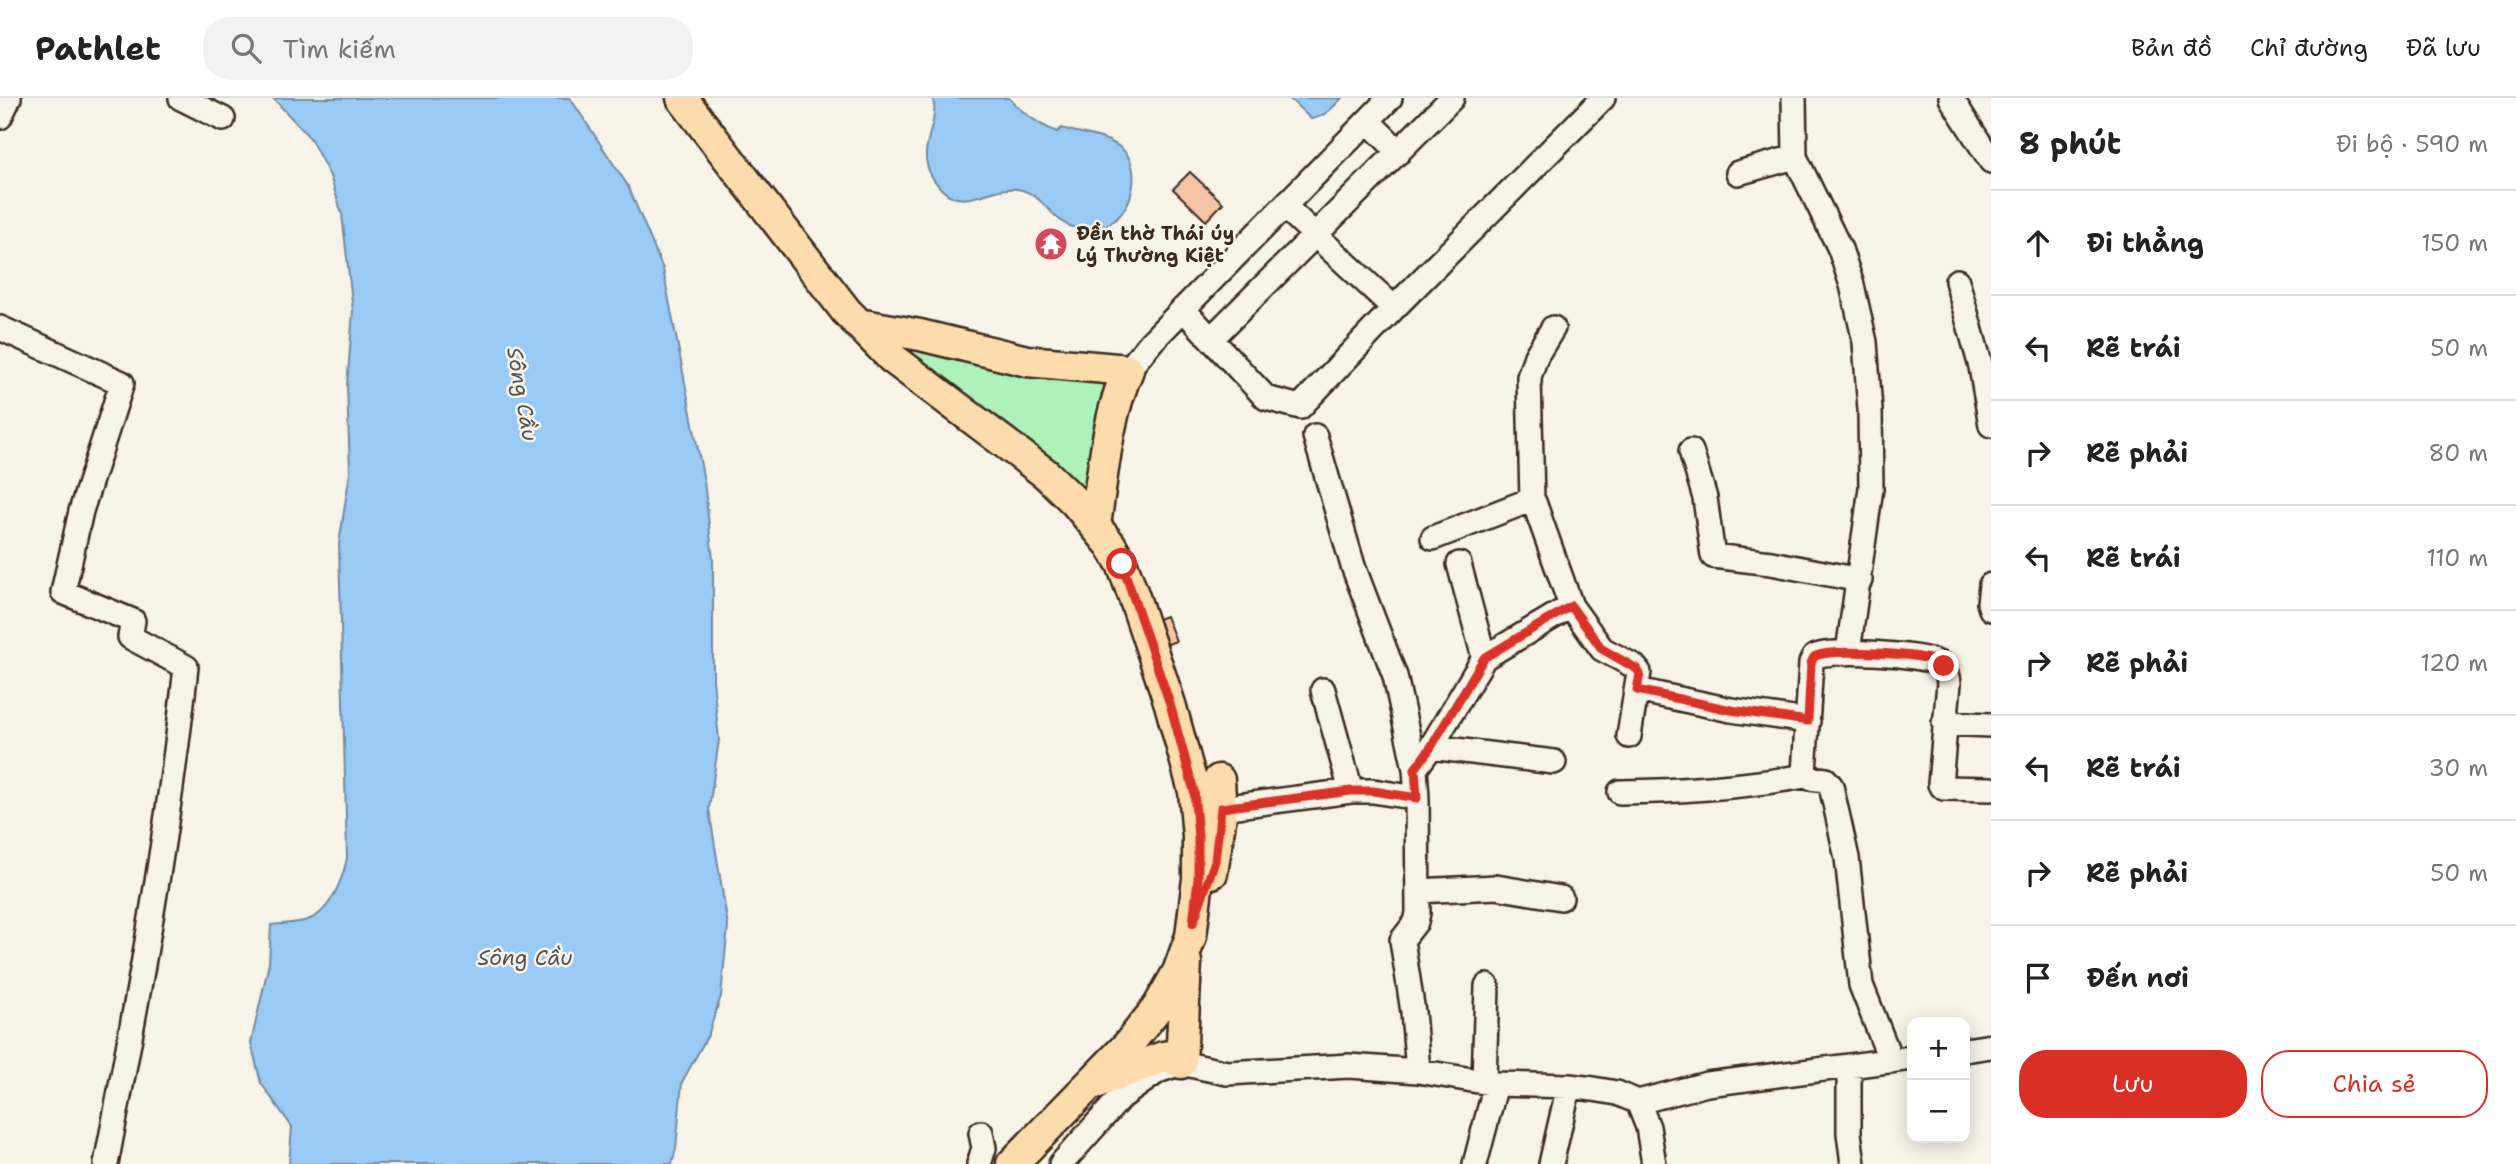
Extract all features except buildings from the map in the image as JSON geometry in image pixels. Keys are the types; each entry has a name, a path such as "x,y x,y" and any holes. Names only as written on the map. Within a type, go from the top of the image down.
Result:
{"main road":[{"path":"682,98 858,324 892,358 1046,474 1095,524 1122,564 1170,704 1194,791 1198,879 1193,923"},
{"path":"858,324 920,335 1027,361 1128,370 1118,392 1113,413 1095,524"},
{"path":"1012,1164 1086,1078 1127,1046 1158,1007 1185,955 1193,923 1215,861 1220,794"},
{"path":"1086,1078 1169,1056 1181,1063 1185,955"}],"street":[{"path":"0,117 9,98"},
{"path":"181,98 223,119"},
{"path":"1128,370 1151,342 1390,98"},
{"path":"1211,339 1452,98"},
{"path":"1183,309 1266,398 1300,407 1394,308 1603,98"},
{"path":"1794,98 1795,157 1840,249 1852,285 1865,342 1870,410 1871,488 1848,652"},
{"path":"1951,98 1991,161"},
{"path":"1368,121 1399,152"},
{"path":"1738,173 1795,157"},
{"path":"1284,206 1394,308"},
{"path":"1957,281 1986,366 1991,425"},
{"path":"0,328 122,383 81,511 63,592 134,621 130,637 186,667 175,772 149,944 106,1164"},
{"path":"1553,328 1536,356 1529,377 1531,501 1538,507 1571,606 1602,649 1637,669 1640,674 1629,736"},
{"path":"1315,436 1353,566 1395,676 1415,769 1418,891 1416,922 1402,940 1413,1012 1418,1071"},
{"path":"1691,451 1705,498 1713,556 1771,562 1860,580"},
{"path":"1433,538 1531,501"},
{"path":"1459,564 1484,658"},
{"path":"1991,585 1991,609"},
{"path":"1415,769 1484,658 1571,606"},
{"path":"1805,776 1803,771 1812,660 1817,654 1848,652 1928,658 1944,666 1949,683 1939,781 1941,786 1991,789"},
{"path":"1324,690 1351,791"},
{"path":"1637,690 1731,710 1808,721"},
{"path":"1944,723 1991,725"},
{"path":"1431,747 1554,762"},
{"path":"1060,1164 1120,1098 1158,1071 1181,1063 1227,1073 1349,1066 1418,1071 1490,1083 1569,1086 1617,1093 1638,1102 1707,1084 1901,1059 1861,985 1847,858 1831,786 1826,780 1805,776 1690,791 1620,792"},
{"path":"1220,794 1373,791 1417,798"},
{"path":"1418,891 1496,887 1561,898"},
{"path":"1475,1164 1490,1083 1487,986"},
{"path":"1970,1049 1991,1046"},
{"path":"1849,1066 1849,1133 1853,1164"},
{"path":"1551,1164 1569,1086"},
{"path":"1638,1102 1648,1127 1654,1164"},
{"path":"979,1164 984,1148 981,1133"}],"green space":[{"path":"904,345 1106,383 1090,492 1080,496 902,349"}],"water":[{"name":"Sông Cầu","path":"273,98 570,98 628,186 663,269 704,481 713,560 713,680 719,740 709,809 728,926 721,996 708,1035 682,1082 676,1149 672,1164 289,1164 292,1127 261,1083 251,1043 269,963 271,925 301,922 324,909 335,893 347,858 339,544 350,472 347,386 353,311 342,214 330,176 310,138"},
{"path":"933,98 1009,98 1031,118 1050,129 1057,132 1062,128 1116,144 1132,166 1133,188 1125,209 1107,225 1078,228 1061,221 1035,196 1017,189 1005,189 972,198 951,196 941,189 927,165 927,146 934,118"},
{"path":"1289,98 1342,98 1324,114 1311,119"}],"place":[{"name":"Đền thờ Thái úy Lý Thường Kiệt","path":"1051,244"}],"route":[{"path":"1122,564 1170,704 1194,791 1198,879 1193,923 1215,861 1221,808 1351,791 1373,791 1417,798 1415,769 1484,658 1571,606 1602,649 1639,671 1637,690 1731,710 1808,721 1811,663 1817,654 1848,652 1928,658 1944,666"}]}
